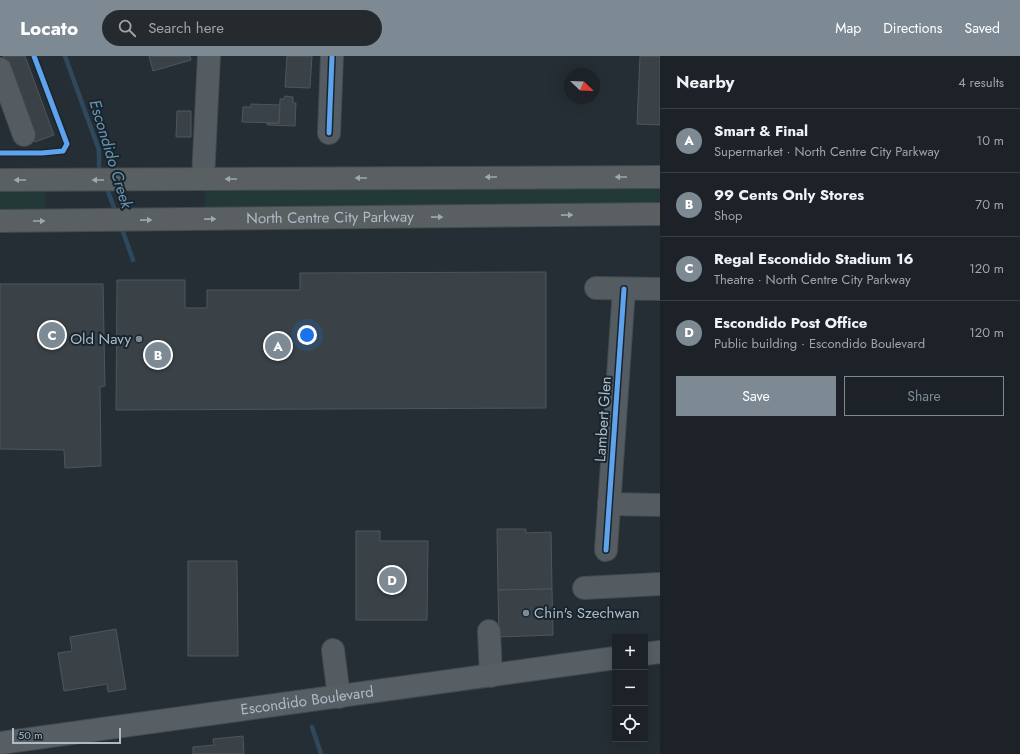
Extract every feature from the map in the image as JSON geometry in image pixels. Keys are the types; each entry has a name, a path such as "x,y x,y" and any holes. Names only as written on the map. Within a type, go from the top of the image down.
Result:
{"highway":[{"path":"0,180 660,177"},
{"name":"North Centre City Parkway","path":"0,221 660,214"}],"main road":[{"path":"648,654 660,652"},
{"name":"Escondido Boulevard","path":"0,743 612,658"}],"street":[{"path":"203,179 209,56"},
{"path":"328,133 332,56"},
{"path":"0,69 24,135"},
{"path":"596,288 660,289"},
{"name":"Lambert Glen","path":"606,550 624,289"},
{"path":"609,504 660,506"},
{"path":"584,588 660,584"},
{"path":"489,631 491,676"},
{"path":"333,650 339,697"}],"green space":[{"path":"0,188 45,188 45,212 0,212"},
{"path":"205,188 660,188 660,201 638,204 205,211"}],"building":[{"path":"3,56 25,56 54,135 35,142"},
{"path":"149,56 190,56 191,60 153,71"},
{"path":"287,56 312,56 310,88 285,87"},
{"path":"640,56 660,56 660,125 637,124"},
{"path":"285,96 293,97 293,103 296,103 295,126 267,125 267,123 279,123 280,99 284,99"},
{"path":"251,104 280,105 279,123 242,122 243,107 251,107"},
{"path":"177,111 191,111 191,137 176,137"},
{"path":"546,272 546,408 116,410 117,280 185,280 185,308 207,308 207,290 300,290 300,273"},
{"path":"0,284 103,284 105,386 100,387 101,466 65,468 64,450 0,449"},
{"path":"497,529 526,529 526,533 551,532 552,589 498,590"},
{"path":"356,531 380,531 380,541 428,541 427,620 356,620"},
{"path":"188,561 237,561 238,656 188,656"},
{"name":"Chin's Szechwan","path":"552,589 553,635 499,637 498,590"},
{"path":"116,629 126,689 108,692 107,684 64,691 58,653 72,651 70,637"},
{"path":"243,736 244,754 193,754 193,747 214,745 213,739"}],"waterway":[{"name":"Escondido Creek","path":"65,56 99,150 99,167 101,174"},
{"name":"Escondido Creek","path":"106,186 116,213"},
{"name":"Escondido Creek","path":"121,226 133,260"},
{"name":"Escondido Creek","path":"312,727 321,754"}],"cycle path":[{"path":"0,153 42,153 63,151 67,144 34,56"},
{"path":"329,133 332,56"},
{"path":"606,550 624,289"}],"place":[{"name":"Regal Escondido Stadium 16","path":"52,335"},
{"name":"Old Navy","path":"139,339"},
{"name":"Smart & Final","path":"278,346"},
{"name":"99 Cents Only Stores","path":"158,355"},
{"name":"Escondido Post Office","path":"392,580"},
{"name":"Chin's Szechwan","path":"526,613"}]}
